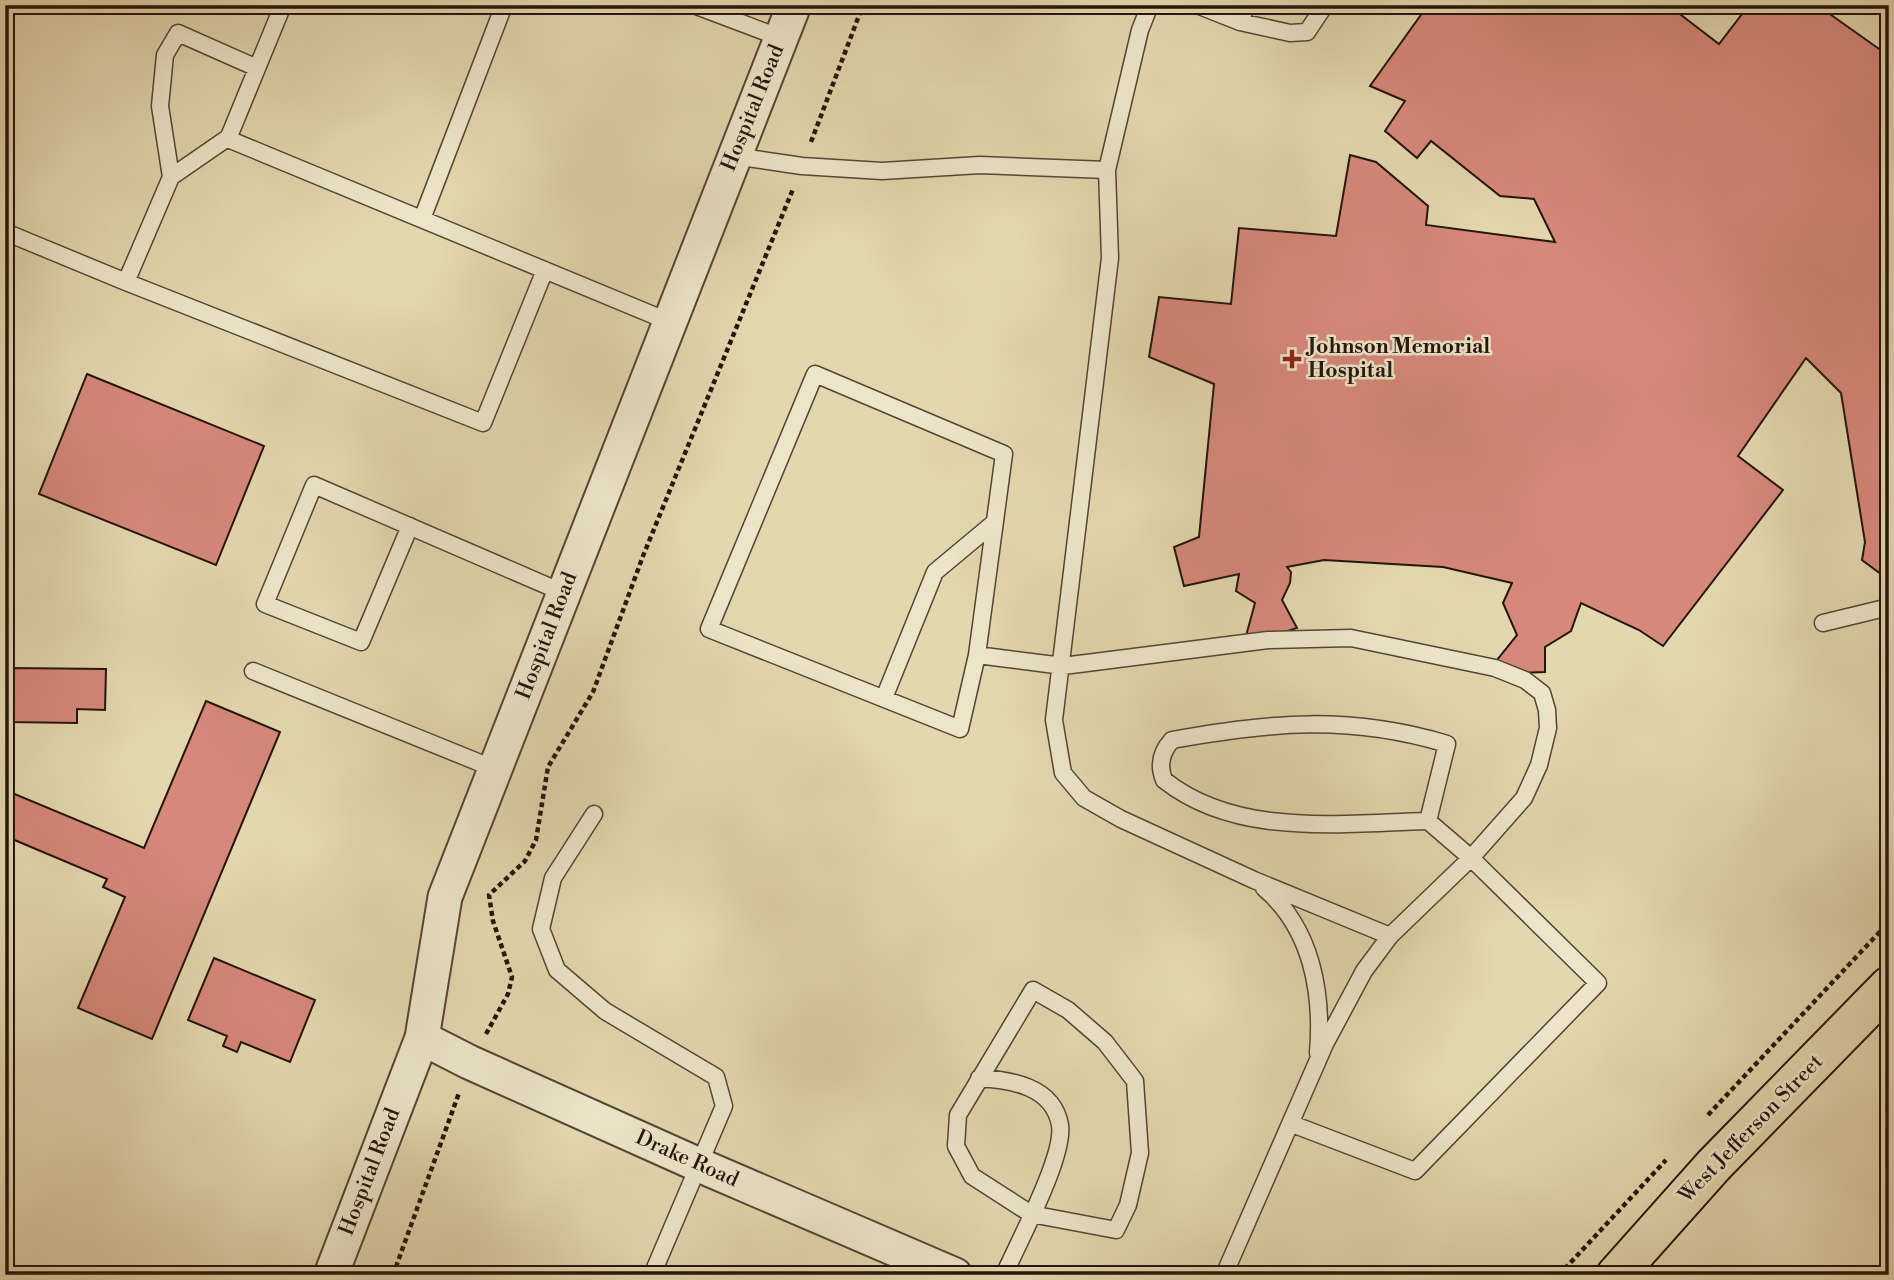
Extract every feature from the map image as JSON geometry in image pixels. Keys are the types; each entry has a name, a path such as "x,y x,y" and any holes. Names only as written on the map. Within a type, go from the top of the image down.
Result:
{"main road":[{"name":"West Jefferson Street","path":"1616,1275 1714,1165 1889,986"}],"street":[{"name":"Hospital Road","path":"331,1275 422,1038 445,897 794,5"},
{"name":"Drake Road","path":"422,1038 469,1062 699,1165 955,1275"}],"lane":[{"path":"171,177 229,137 283,5"},
{"path":"422,219 504,5"},
{"path":"694,5 781,38"},
{"path":"1150,5 1140,30 1107,170 1110,258 1063,666 1054,720 1063,773 1084,798 1121,820 1254,880 1390,936"},
{"path":"1197,5 1240,22 1290,33 1307,32 1325,5"},
{"path":"1240,22 1247,5"},
{"path":"126,282 171,177 160,106 165,55 178,33 257,68"},
{"path":"229,137 670,322"},
{"path":"734,156 802,166 882,171 980,165 1107,170"},
{"path":"5,232 483,423 545,270"},
{"path":"815,374 1003,454 995,522 978,655 960,729 709,629 815,374"},
{"path":"410,526 361,642 265,604 314,485 410,526 564,593"},
{"path":"884,698 935,572 995,522"},
{"path":"1824,622 1889,607"},
{"path":"978,655 1063,666 1268,640 1351,638 1495,668 1525,680 1542,693 1548,728 1539,765 1524,798 1471,858 1390,936 1364,971 1317,1065 1224,1275"},
{"path":"253,671 495,769"},
{"path":"1292,1124 1415,1171 1598,983 1471,858 1428,821 1257,821 1181,793 1164,780 1161,760 1165,747 1172,740 1280,723 1338,724 1406,732 1447,744 1428,821"},
{"path":"594,814 553,878 541,929 557,970 605,1011 716,1077 724,1107 652,1275"},
{"path":"1254,880 1276,899 1297,928 1311,962 1320,1001 1317,1065"},
{"path":"1033,990 1068,1010 1105,1042 1135,1081 1140,1153 1128,1205 1116,1230 1031,1214 972,1176 956,1146 958,1115 1033,990"},
{"path":"979,1079 1029,1086 1049,1101 1060,1125 1055,1158 1004,1275"}],"path":[{"path":"393,1275 446,1135 469,1062 500,1010 512,977 493,921 489,895 525,861 536,841 548,767 593,692 643,556 802,166 863,5"},
{"path":"1707,1116 1889,922"},
{"path":"1559,1275 1669,1156"}],"building":[{"path":"1428,5 1668,5 1719,44 1749,5 1817,5 1889,56 1889,580 1862,560 1865,542 1841,393 1806,358 1738,456 1783,490 1663,646 1639,630 1581,603 1571,631 1545,647 1545,672 1520,673 1497,660 1517,635 1503,603 1512,583 1443,567 1324,560 1287,567 1291,572 1290,583 1282,600 1297,628 1276,635 1246,636 1255,603 1236,591 1239,574 1184,586 1174,547 1199,537 1214,384 1149,357 1159,297 1231,304 1239,228 1336,236 1350,155 1376,162 1428,206 1426,225 1555,242 1534,199 1500,196 1431,141 1417,158 1385,131 1405,101 1370,86"},
{"path":"87,374 264,446 216,565 39,494"},
{"path":"11,668 106,669 105,710 77,709 77,723 10,722"},
{"path":"206,701 280,732 152,1039 78,1008 125,897 103,887 107,879 5,836 5,790 144,848"},
{"path":"214,958 315,1000 290,1062 241,1042 237,1052 223,1046 227,1036 188,1020"}],"place":[{"name":"Johnson Memorial Hospital","path":"1292,359"}]}
